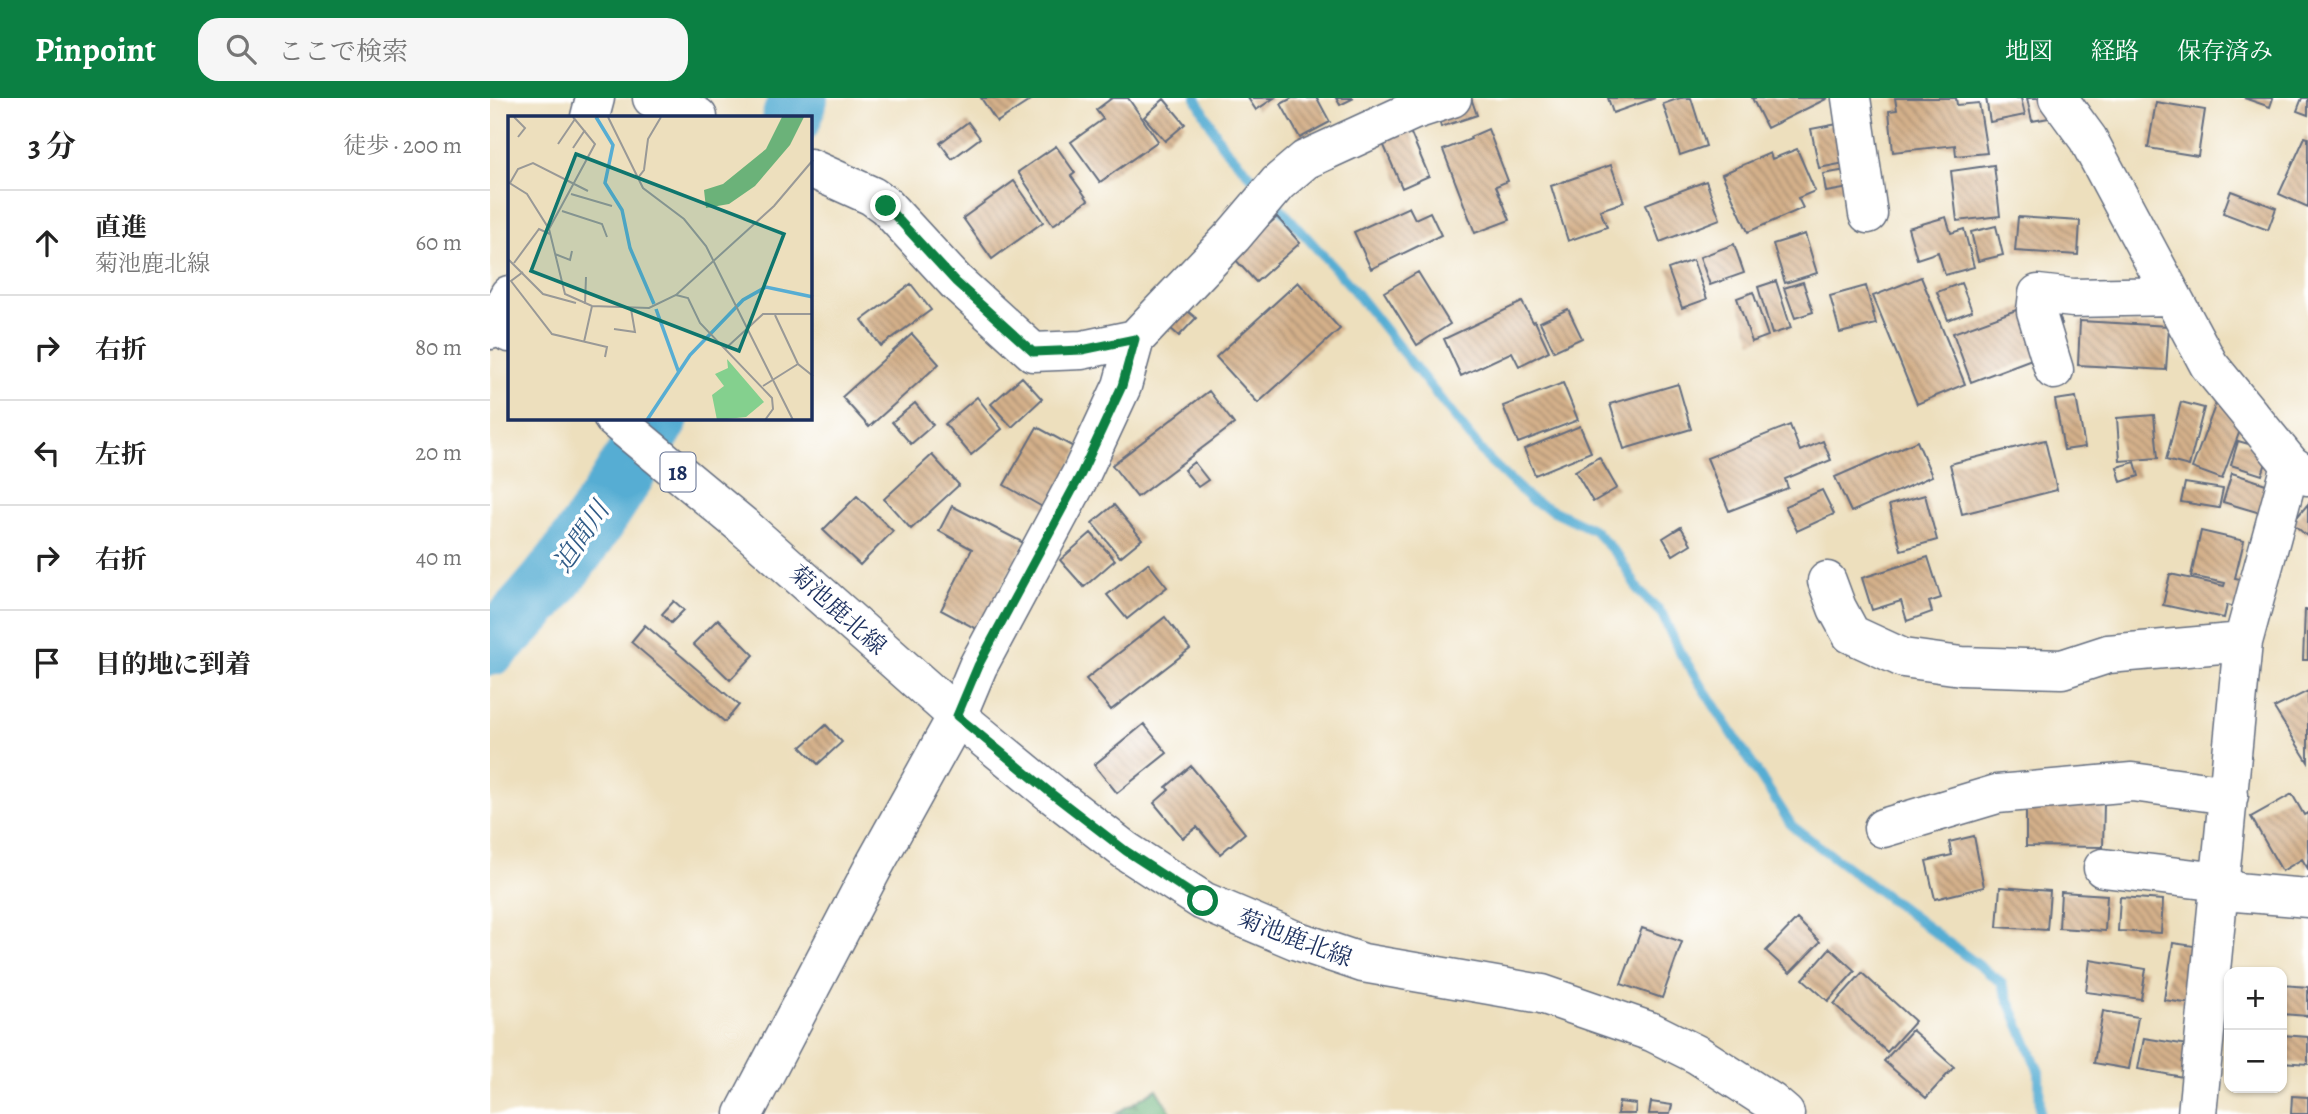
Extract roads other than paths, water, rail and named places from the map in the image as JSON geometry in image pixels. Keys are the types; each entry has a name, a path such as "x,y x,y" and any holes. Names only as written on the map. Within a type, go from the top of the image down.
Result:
{"street":[{"path":"590,116 595,98"},
{"path":"653,98 693,115"},
{"path":"1851,98 1868,214"},
{"path":"2058,98 2088,139 2209,365 2294,456 2242,642 2197,1114"},
{"path":"744,1114 875,863 957,716 978,666 1081,474 1122,386 1135,339 1233,236 1278,183 1305,160 1440,100"},
{"path":"812,169 872,196 886,206 956,282 1033,352 1082,350 1135,339"},
{"path":"2054,370 2036,311 2038,294 2073,298 2172,296"},
{"name":"菊池鹿北線","path":"615,420 743,525 957,716 1052,794 1116,843 1203,901 1295,940 1363,963 1542,994 1652,1032 1698,1055 1774,1110"},
{"path":"1827,580 1837,608 1852,634 1903,658 1961,666 2062,669 2108,654 2242,642"},
{"path":"1883,828 1997,794 2132,782 2229,795"},
{"path":"2103,868 2221,882 2236,892 2308,898"}],"waterway":[{"name":"迫間川","path":"792,116 798,98"},
{"path":"1196,98 1222,145 1263,189"},
{"path":"1273,200 1348,283 1487,458 1531,500 1594,530 1619,557 1639,591 1662,614 1679,651 1792,826 2001,982 2039,1072 2040,1114"},
{"name":"迫間川","path":"490,646 516,621 562,567 603,509 658,420"}]}
